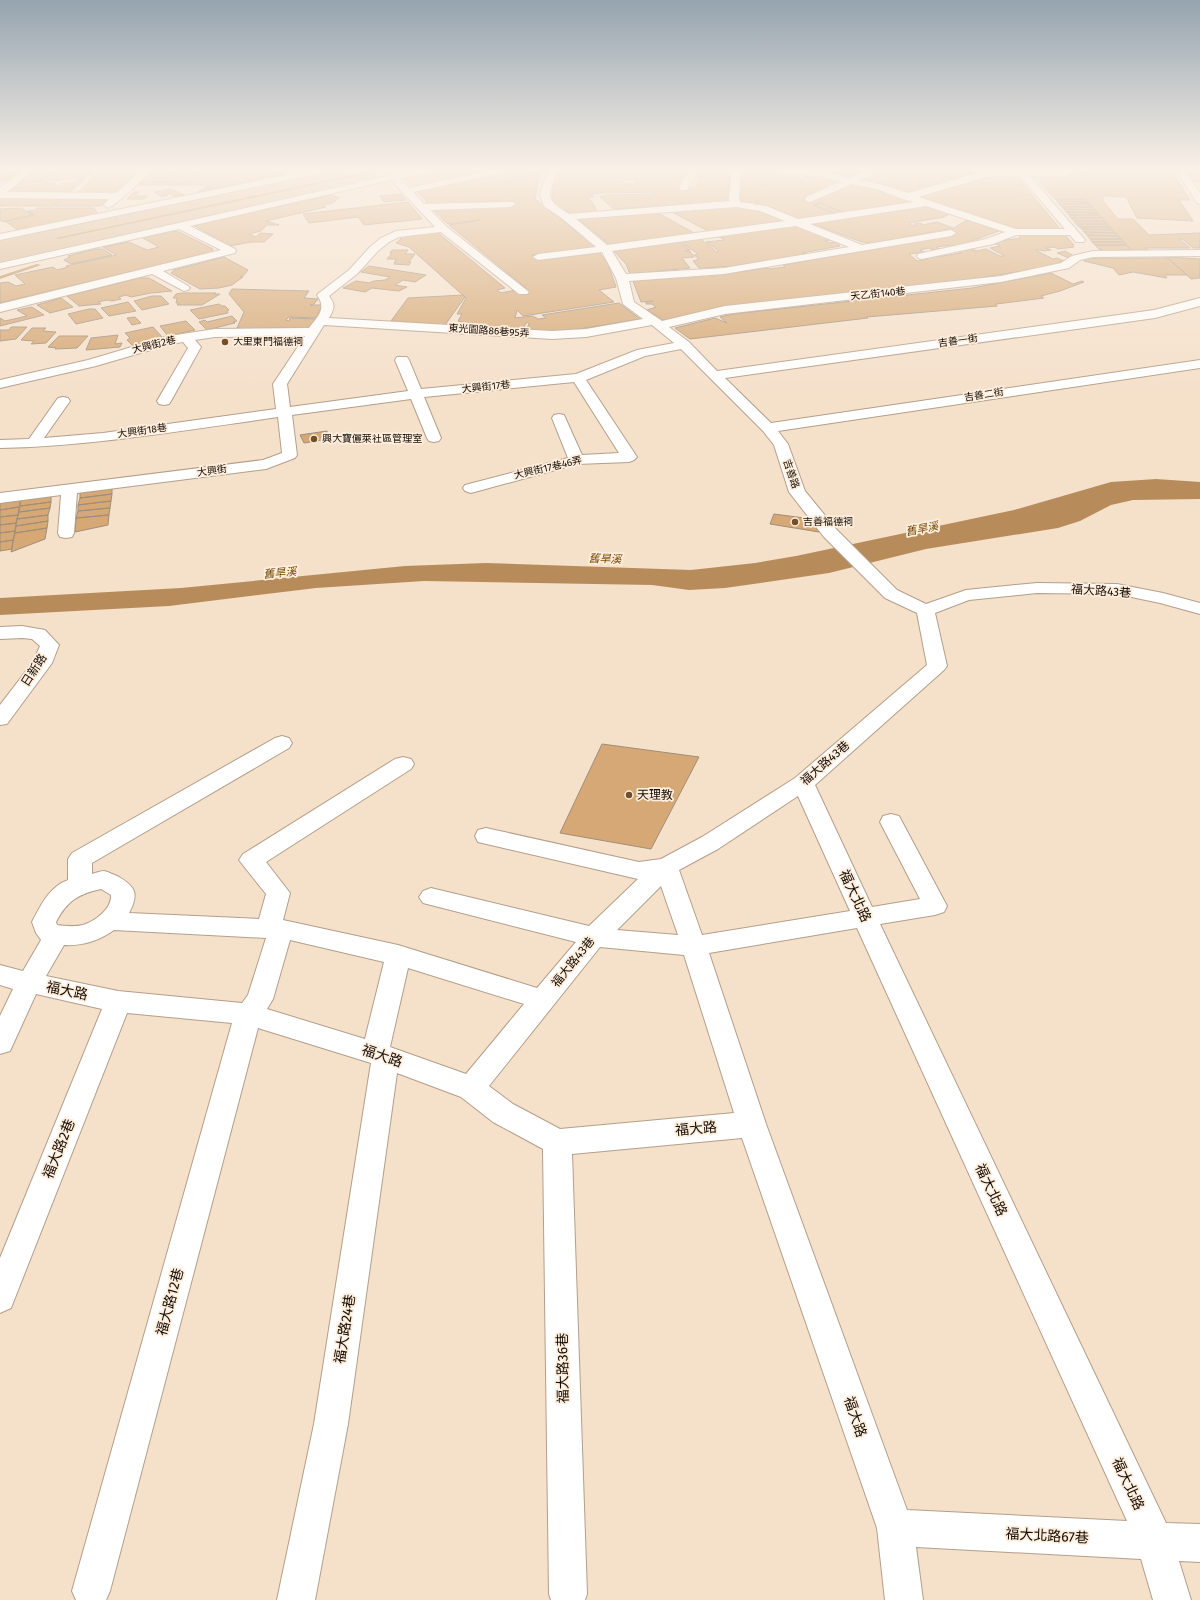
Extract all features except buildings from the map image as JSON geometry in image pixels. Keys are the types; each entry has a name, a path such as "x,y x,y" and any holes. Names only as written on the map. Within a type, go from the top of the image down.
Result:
{"street":[{"path":"0,266 94,245"},
{"path":"0,308 231,251 219,245"},
{"path":"322,321 328,309 328,302 323,295 353,272 379,245"},
{"path":"463,245 523,292"},
{"name":"吉善路","path":"600,245 605,249 622,278 629,304 657,323 684,345 768,428 781,444 797,492 830,533 891,594 924,610"},
{"path":"538,257 637,245"},
{"path":"853,245 861,248"},
{"path":"622,278 724,271 881,245"},
{"path":"922,256 976,245"},
{"path":"1085,245 1093,254"},
{"name":"天乙街140巷","path":"657,323 725,310 883,294 1001,279 1066,266 1076,258 1093,254 1200,253"},
{"path":"153,270 184,288"},
{"name":"吉善一街","path":"714,375 1155,314 1200,302"},
{"name":"東光園路86巷95弄","path":"322,321 552,335 586,333 657,323"},
{"name":"大興街","path":"0,498 266,464 290,455 280,384 312,332 322,321"},
{"name":"大興街2巷","path":"0,384 91,362 169,340 216,333 312,332"},
{"path":"164,401 195,347 186,338"},
{"name":"大興街17巷","path":"283,412 416,394 578,378 642,353 684,345"},
{"path":"402,360 434,438"},
{"name":"吉善二街","path":"768,428 1200,364"},
{"name":"大興街17巷46弄","path":"471,488 577,460 629,457 578,378"},
{"path":"33,443 63,401"},
{"name":"大興街18巷","path":"0,444 33,443 103,437 283,412"},
{"path":"559,418 577,460"},
{"path":"66,533 69,490"},
{"name":"福大路43巷","path":"471,1088 594,937 666,867 710,844 803,783 936,666 924,610 966,595 1037,588 1117,589 1163,598 1200,609"},
{"name":"日新路","path":"0,633 22,632 38,634 50,645 42,662 0,719"},
{"path":"80,884 80,859 282,743"},
{"path":"248,1014 260,1000 275,929 278,894 250,860 402,764"},
{"name":"福大北路","path":"803,783 1155,1541 1172,1600"},
{"path":"431,897 594,937 694,946 935,906 891,822"},
{"path":"486,836 639,871 666,867"},
{"name":"福大路","path":"666,867 694,946 752,1124 894,1528 904,1600"},
{"path":"104,880 122,890 123,902 115,916 110,921 81,935 48,933 44,922 51,907 61,894 80,884 104,880"},
{"path":"110,921 275,929 398,955 543,1000"},
{"path":"0,1043 29,983 57,934"},
{"name":"福大路24巷","path":"296,1600 331,1424 380,1055 398,955"},
{"name":"福大路","path":"0,975 29,983 118,1002 248,1014 380,1055 471,1088 502,1113 557,1142 752,1124"},
{"name":"福大路2巷","path":"0,1297 118,1002"},
{"name":"福大路12巷","path":"91,1591 248,1014"},
{"name":"福大路36巷","path":"557,1142 568,1594"},
{"name":"福大北路67巷","path":"894,1528 1200,1543"}],"shaded area":[{"path":"0,245 77,245 0,262"},
{"path":"1156,479 1200,482 1200,499 1133,500 1111,505 1080,521 1058,528 926,549 829,573 725,588 689,590 652,585 424,581 316,588 169,606 0,615 0,598 181,588 405,566 486,563 691,570 755,563 796,556 1014,510 1111,482"}],"waterway":[{"path":"0,278 39,265"}],"place":[{"name":"大里東門福德祠","path":"225,342"},
{"name":"興大寶儷萊社區管理室","path":"314,439"},
{"name":"吉善福德祠","path":"795,522"},
{"name":"天理教","path":"629,795"}],"water label":[{"name":"舊旱溪","path":"922,529"},
{"name":"舊旱溪","path":"605,559"},
{"name":"舊旱溪","path":"280,573"}]}
